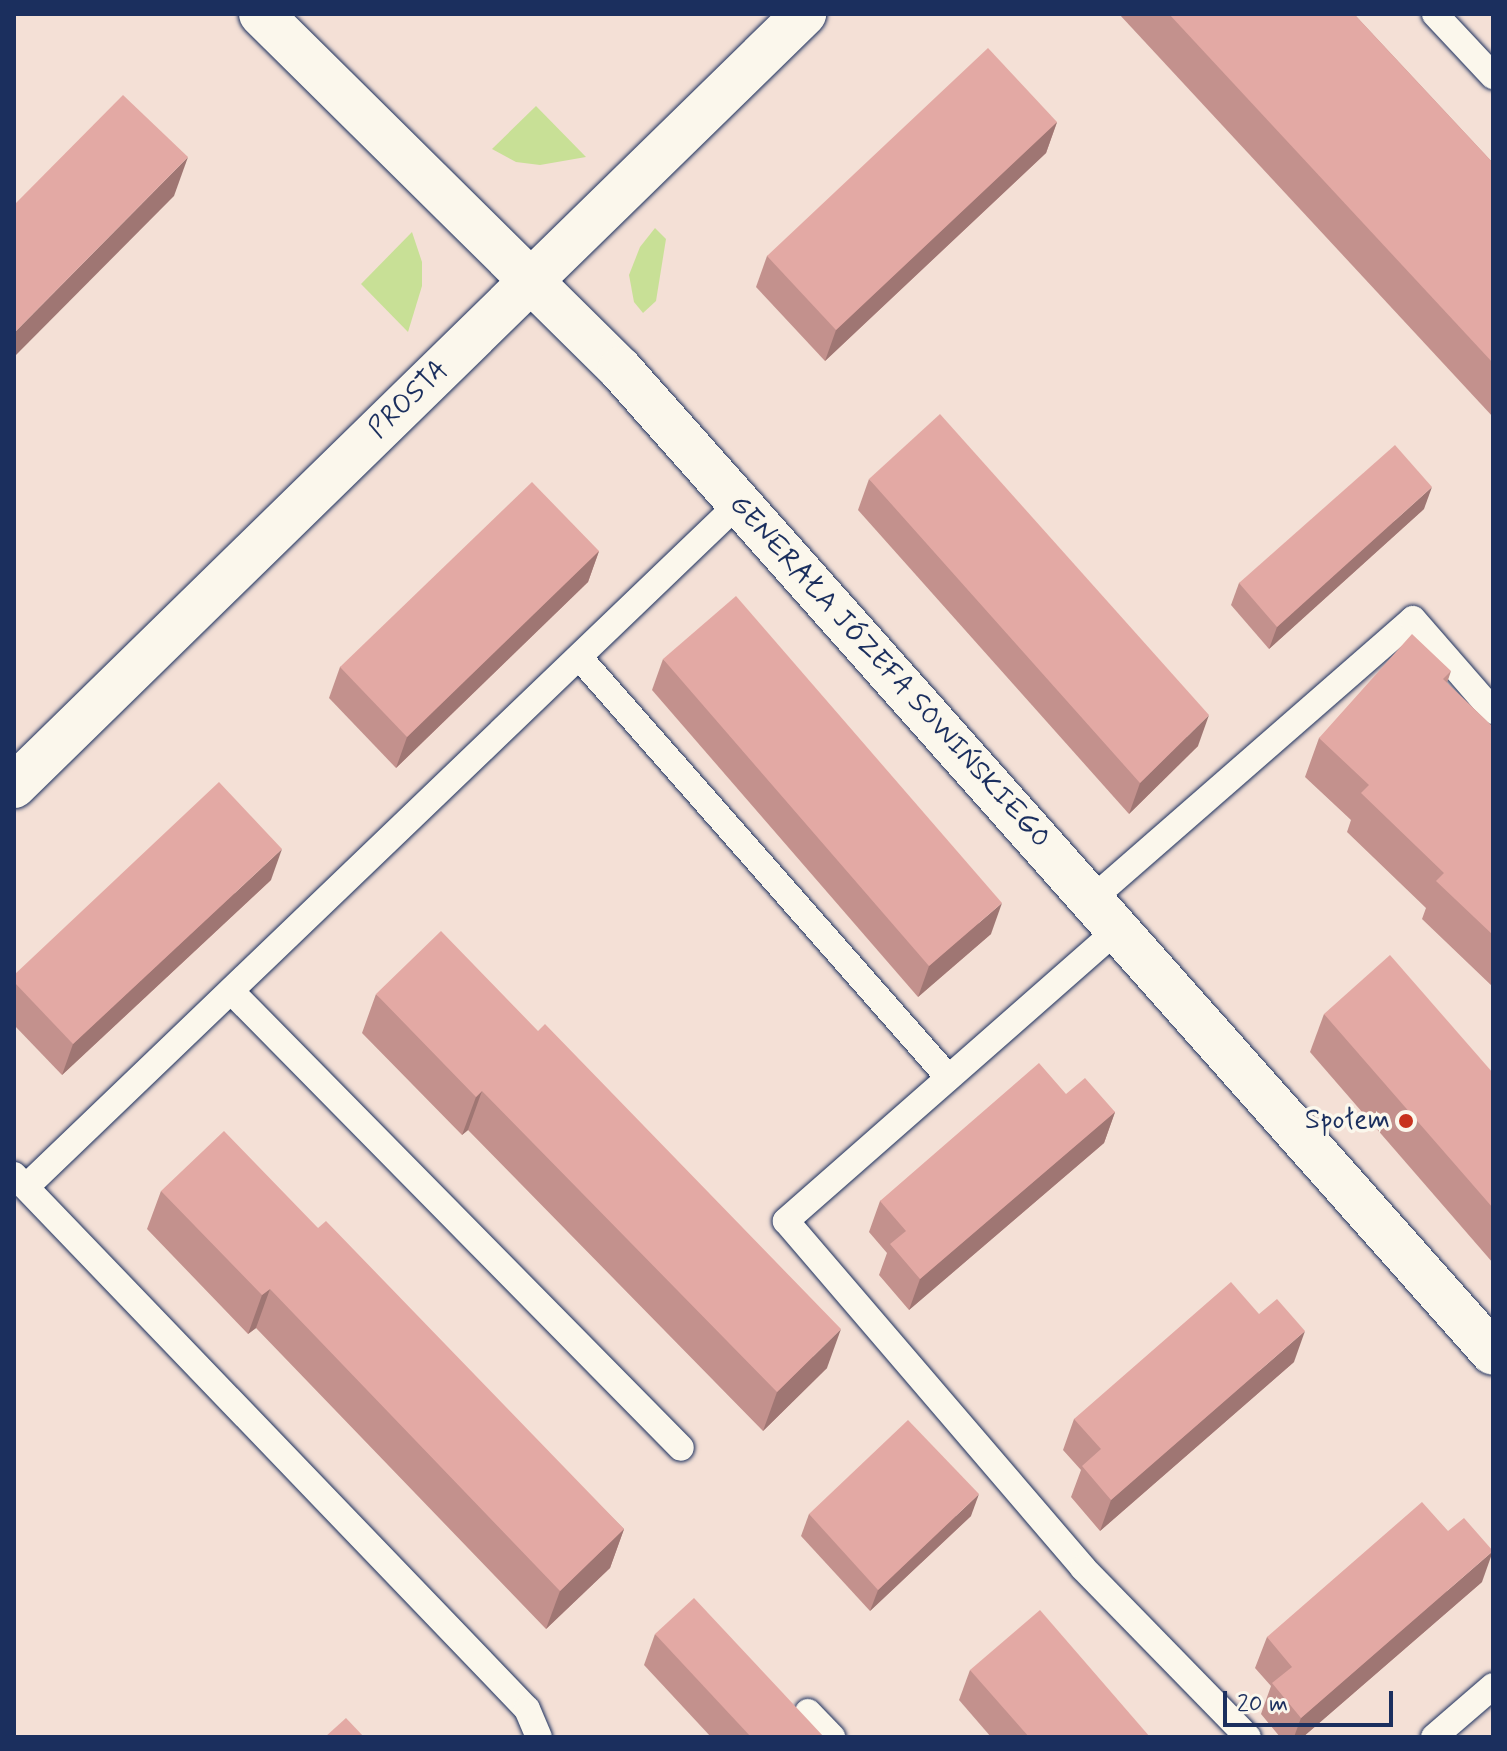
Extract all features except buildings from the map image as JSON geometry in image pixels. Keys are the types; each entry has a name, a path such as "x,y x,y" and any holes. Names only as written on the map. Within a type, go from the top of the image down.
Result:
{"street":[{"name":"GENERAŁA JÓZEFA SOWIŃSKIEGO","path":"261,14 534,279 739,503 1493,1353"},
{"name":"PROSTA","path":"14,786 804,14"}],"lane":[{"path":"1435,14 1493,76"},
{"path":"539,1737 527,1709 20,1181 231,991 739,503"},
{"path":"1248,1737 1083,1568 786,1221 949,1078 1104,915 1413,619 1493,711"},
{"path":"579,657 949,1078"},
{"path":"231,991 681,1448"},
{"path":"1434,1737 1493,1686"},
{"path":"808,1712 832,1737"}],"green space":[{"path":"536,106 586,157 540,165 516,162 492,149"},
{"path":"655,228 666,239 656,301 643,313 634,302 629,275 640,247"},
{"path":"412,232 422,262 422,286 408,332 361,284"}],"place":[{"name":"Społem","path":"1406,1121"}]}
